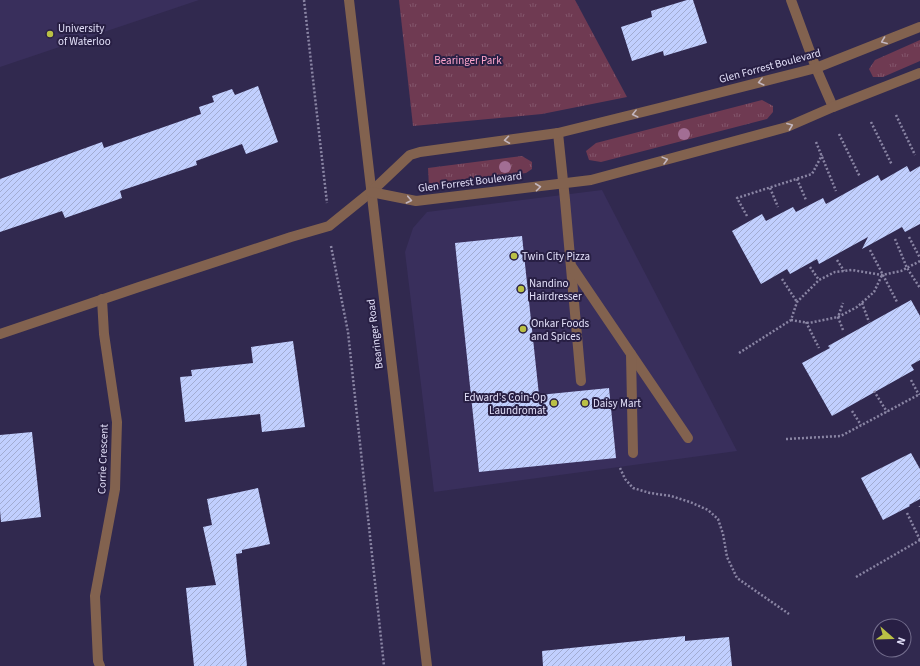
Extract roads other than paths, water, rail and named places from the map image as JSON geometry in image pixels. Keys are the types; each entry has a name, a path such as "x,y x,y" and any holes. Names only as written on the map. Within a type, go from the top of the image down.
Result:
{"street":[{"name":"Bearinger Road","path":"349,0 370,192 427,666"},
{"path":"791,0 816,68 833,107"},
{"name":"Glen Forrest Boulevard","path":"370,192 410,155 420,152 558,133 816,68 920,27"},
{"name":"Glen Forrest Boulevard","path":"370,192 416,201 591,180 787,127 833,107 920,73"},
{"path":"558,133 564,184 581,381"},
{"path":"0,334 102,299 329,226 370,192"},
{"path":"571,265 688,438"},
{"name":"Corrie Crescent","path":"100,666 98,661 95,596 115,489 116,422 104,334 102,299"},
{"path":"631,354 633,453"}],"place":[{"name":"University of Waterloo","path":"50,34"},
{"name":"Twin City Pizza","path":"514,256"},
{"name":"Nandino Hairdresser","path":"521,289"},
{"name":"Onkar Foods and Spices","path":"523,329"},
{"name":"Edward's Coin-Op Laundromat","path":"554,403"},
{"name":"Daisy Mart","path":"585,403"}],"park label":[{"name":"Bearinger Park","path":"468,60"}]}
